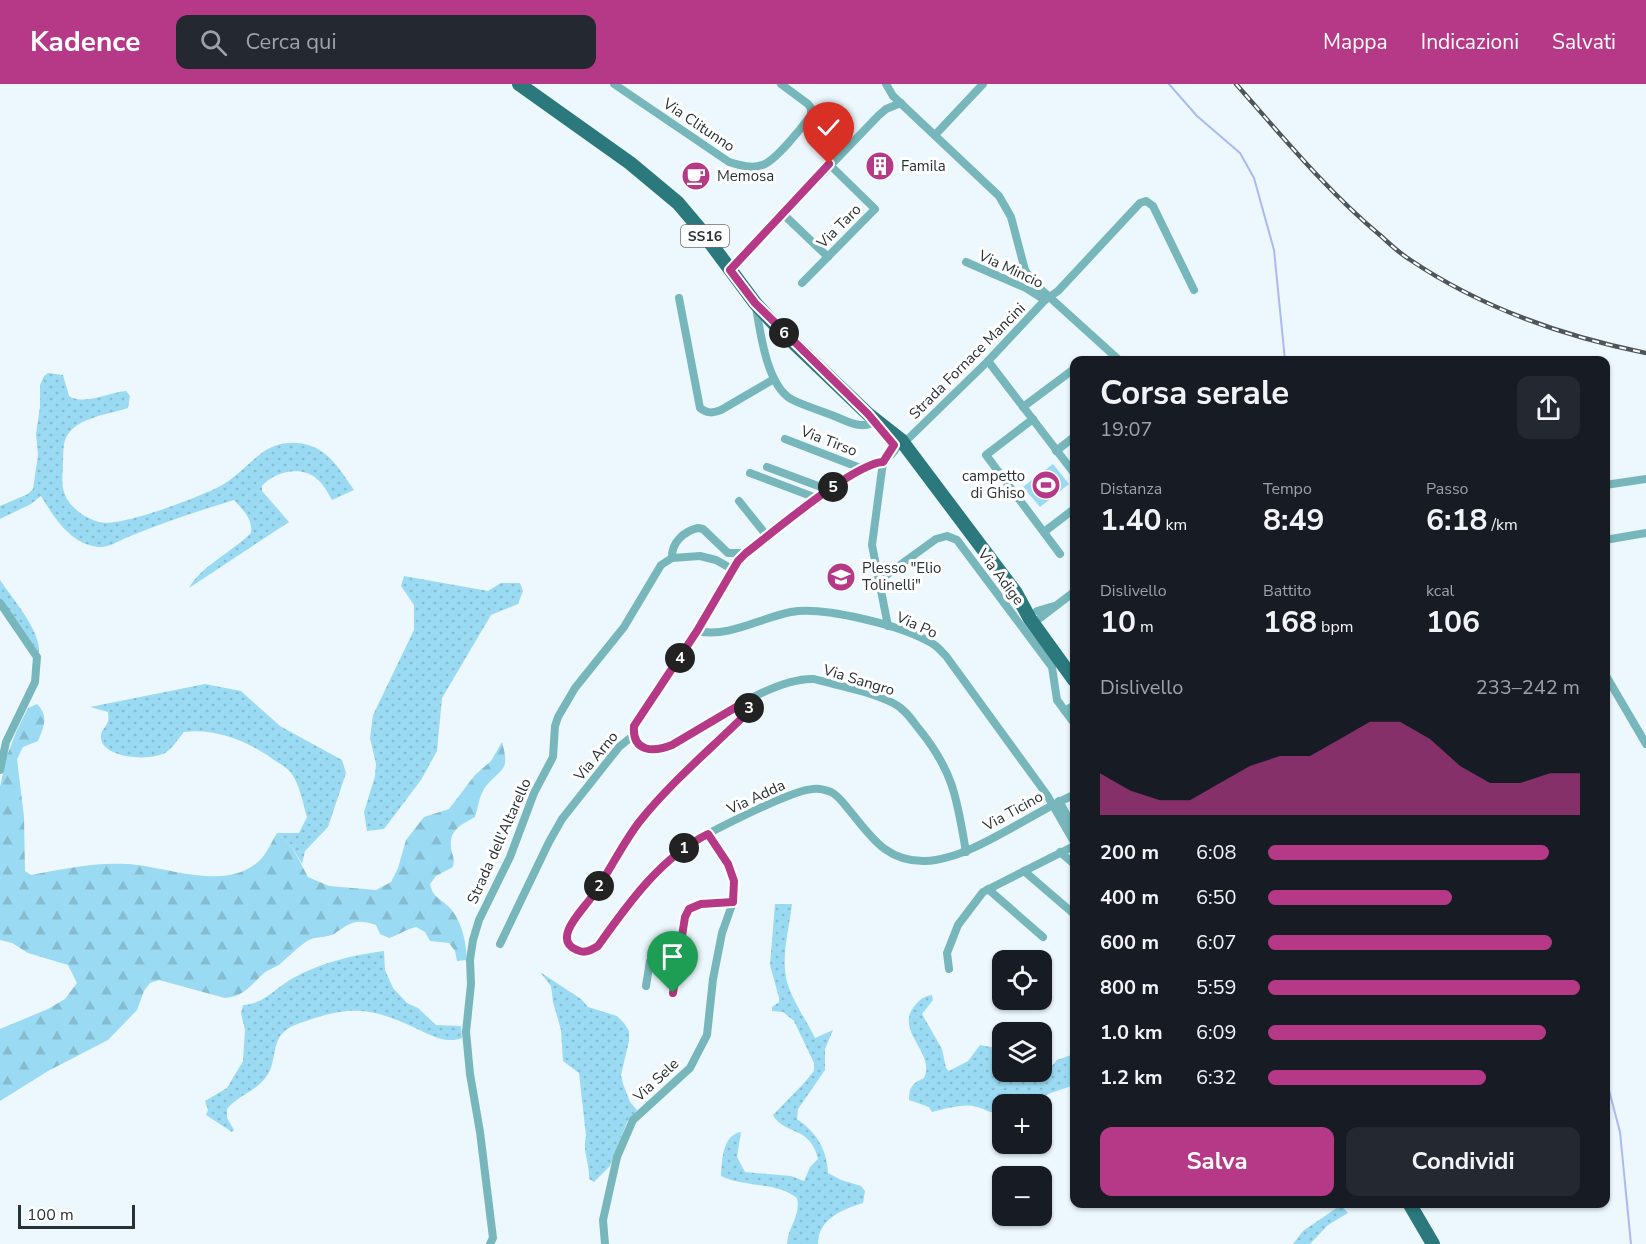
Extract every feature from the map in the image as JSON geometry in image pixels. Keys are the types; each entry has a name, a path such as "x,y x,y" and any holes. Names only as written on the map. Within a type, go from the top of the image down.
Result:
{"main road":[{"name":"SS16","path":"519,84 656,183 678,203 695,222 755,303 897,444 912,453 1016,593 1070,661"},
{"name":"SS16","path":"1036,616 1070,673"},
{"path":"1412,1208 1433,1244"}],"street":[{"name":"Via Clitunno","path":"614,84 729,162 758,166 770,161 811,115 812,110 808,104 780,84"},
{"path":"886,84 893,96 999,196 1006,206 1025,270 1035,284 1048,299 1114,356"},
{"path":"935,135 983,84"},
{"path":"730,270 829,164 886,109 893,96"},
{"path":"886,109 901,103"},
{"name":"Via Taro","path":"802,282 875,209 829,164"},
{"name":"Strada Fornace Mancini","path":"897,444 909,438 988,361 1140,203 1146,201 1152,206 1194,290"},
{"path":"783,214 828,257"},
{"name":"Via Mincio","path":"966,262 1048,299"},
{"path":"680,298 700,408 712,413 721,410 774,379"},
{"path":"755,303 759,331 774,379 781,391 792,399 857,425 863,426 871,418"},
{"path":"988,361 1070,468"},
{"path":"1023,407 1070,372"},
{"path":"1033,419 986,455 1060,554"},
{"name":"Via Tirso","path":"785,439 863,469"},
{"path":"1056,451 1070,440"},
{"path":"888,626 872,545 884,460 897,444"},
{"name":"Via Arno","path":"500,944 562,819 619,747 635,734 637,722 697,631 732,569 746,553 829,490 863,469 884,460"},
{"path":"767,466 829,490"},
{"path":"750,473 819,499"},
{"path":"1610,484 1646,479"},
{"path":"739,501 767,536"},
{"path":"1044,532 1070,512"},
{"name":"Strada dell'Altarello","path":"490,1244 493,1238 467,1055 466,1032 473,940 490,895 510,857 534,793 553,757 555,726 558,717 575,688 632,615 650,581 661,566 672,558 674,546 682,535 698,528 703,529 728,553 746,553"},
{"path":"1610,539 1646,533"},
{"name":"Via Adige","path":"878,581 936,539 947,536 957,540 1052,667 1057,700 1065,711"},
{"path":"672,558 700,556 716,560 732,569"},
{"path":"1036,616 1070,595"},
{"path":"0,603 37,657 35,682 6,742 0,770"},
{"name":"Via Po","path":"697,631 718,634 792,612 828,612 888,626 926,640 934,644 946,656 1056,803"},
{"name":"Via Sangro","path":"635,734 640,745 653,751 660,750 748,700 789,682 803,679 814,679 881,698 906,712 933,746 947,771 957,797 966,852"},
{"path":"1610,683 1646,744"},
{"name":"Via Adda","path":"748,700 747,713 658,801 629,836 593,895 569,927 566,938 570,946 579,952 588,952 598,946 646,884 675,854 692,842 795,793 814,788 829,791 842,800 878,844 890,854 907,860 926,861 944,859 966,852"},
{"path":"1070,708 1065,711 1070,718"},
{"name":"Via Ticino","path":"966,852 1070,797"},
{"path":"1056,803 1070,822"},
{"path":"1056,803 1070,835"},
{"name":"Via Sele","path":"605,1244 603,1220 617,1158 633,1120 690,1068 707,1035 713,979 722,933 733,902 734,881 728,864 708,834"},
{"path":"949,969 947,953 958,925 978,898 988,889 1070,846"},
{"path":"1060,852 1070,861"},
{"path":"1024,871 1070,911"},
{"path":"988,889 1043,937"},
{"path":"673,993 685,917 689,909 701,904 733,902"},
{"path":"646,986 650,961 654,957 678,960"}],"green space":[{"path":"48,373 63,375 69,396 75,399 89,399 126,391 130,396 128,408 81,423 67,435 64,444 62,480 65,494 75,508 95,521 110,523 142,516 199,496 229,481 268,449 286,443 307,445 324,453 337,466 354,490 332,500 322,484 305,472 289,472 274,477 262,486 262,491 289,522 189,588 201,573 251,533 249,519 234,500 102,547 88,545 71,535 57,521 41,496 31,504 0,519 0,506 28,494 33,489 38,455 36,434 40,385"},
{"name":"campetto di Ghiso","path":"1053,464 1069,484 1040,507 1023,487"},
{"path":"404,576 488,591 501,583 520,583 523,591 518,604 491,615 442,698 437,751 421,780 384,829 367,831 364,812 375,776 376,764 370,738 373,715 414,630 414,605 401,586"},
{"path":"0,580 31,625 39,653 0,599"},
{"path":"205,684 241,691 280,726 342,760 346,773 328,827 305,851 302,864 291,845 277,833 299,833 307,817 299,789 290,772 264,753 231,737 196,731 184,732 168,751 158,756 129,756 111,751 104,746 101,736 108,721 108,712 90,707"},
{"path":"37,704 44,717 42,731 38,741 23,747 17,759 24,817 25,871 31,875 103,864 127,864 196,875 230,875 246,870 260,860 277,833 291,845 308,877 329,886 376,890 391,882 398,868 406,840 424,817 449,809 475,775 491,761 502,742 505,760 502,769 484,789 475,817 461,825 452,836 453,867 436,876 430,884 434,894 448,906 460,924 467,960 457,961 455,951 449,943 430,941 425,932 416,927 389,938 380,934 376,925 358,922 349,924 334,934 307,941 237,996 225,998 159,980 150,983 144,991 137,1010 108,1040 48,1071 0,1101 0,1029 48,1009 65,999 77,983 68,965 28,953 12,943 0,940 0,787 6,758 17,730 28,708"},
{"path":"775,904 792,904 785,968 792,994 815,1038 833,1030 825,1049 825,1070 798,1109 797,1119 815,1135 823,1149 828,1173 861,1186 865,1191 863,1203 840,1212 827,1222 819,1235 818,1244 787,1244 796,1216 797,1198 780,1189 730,1180 721,1176 727,1143 735,1134 741,1132 737,1157 745,1172 791,1176 804,1181 810,1167 818,1159 810,1141 784,1126 773,1115 814,1071 814,1063 794,1021 783,1012 772,1011 772,1007 779,1002 770,965"},
{"path":"384,951 385,970 393,988 407,1003 418,1008 436,1025 461,1026 462,1038 442,1039 372,1012 337,1012 294,1025 281,1035 266,1077 227,1109 227,1118 234,1130 232,1132 206,1115 208,1110 205,1101 227,1088 243,1061 245,1030 241,1013 243,1005 258,1001 288,981 316,967 350,957"},
{"path":"540,972 581,999 588,1007 617,1016 629,1031 621,1075 630,1102 637,1110 627,1122 610,1166 594,1182 589,1179 579,1073 563,1061 561,1030 551,986"},
{"path":"932,995 933,1000 922,1014 942,1049 946,1068 949,1071 968,1061 980,1045 992,1047 992,1082 1052,1082 1052,1066 1057,1060 1070,1055 1070,1086 1048,1094 992,1094 992,1113 968,1106 932,1112 929,1107 909,1100 912,1086 924,1078 926,1069 925,1060 909,1026 909,1017 919,1001"},
{"path":"1337,1208 1344,1208 1348,1213 1328,1225 1310,1244 1293,1244 1303,1231"}],"waterway":[{"path":"1169,84 1197,116 1240,153 1254,178 1274,250 1285,356"},
{"path":"1610,1094 1620,1132 1631,1244"}],"railway":[{"path":"1236,84 1324,182 1361,219 1405,257 1465,292 1523,318 1584,338 1646,353"}],"place":[{"name":"Famila","path":"880,166"},
{"name":"Memosa","path":"696,176"},
{"name":"campetto di Ghiso","path":"1046,485"},
{"name":"Plesso \"Elio Tolinelli\"","path":"841,577"}],"route":[{"path":"673,993 685,917 689,909 701,904 733,902 734,881 728,864 708,834 675,854 646,884 598,946 588,952 579,952 570,946 566,938 569,927 593,895 641,820 747,713 748,700 660,750 653,751 640,745 634,726 697,631 738,561 848,477 877,462 883,462 894,445 873,423 868,414 777,327 730,270 829,164"}]}
